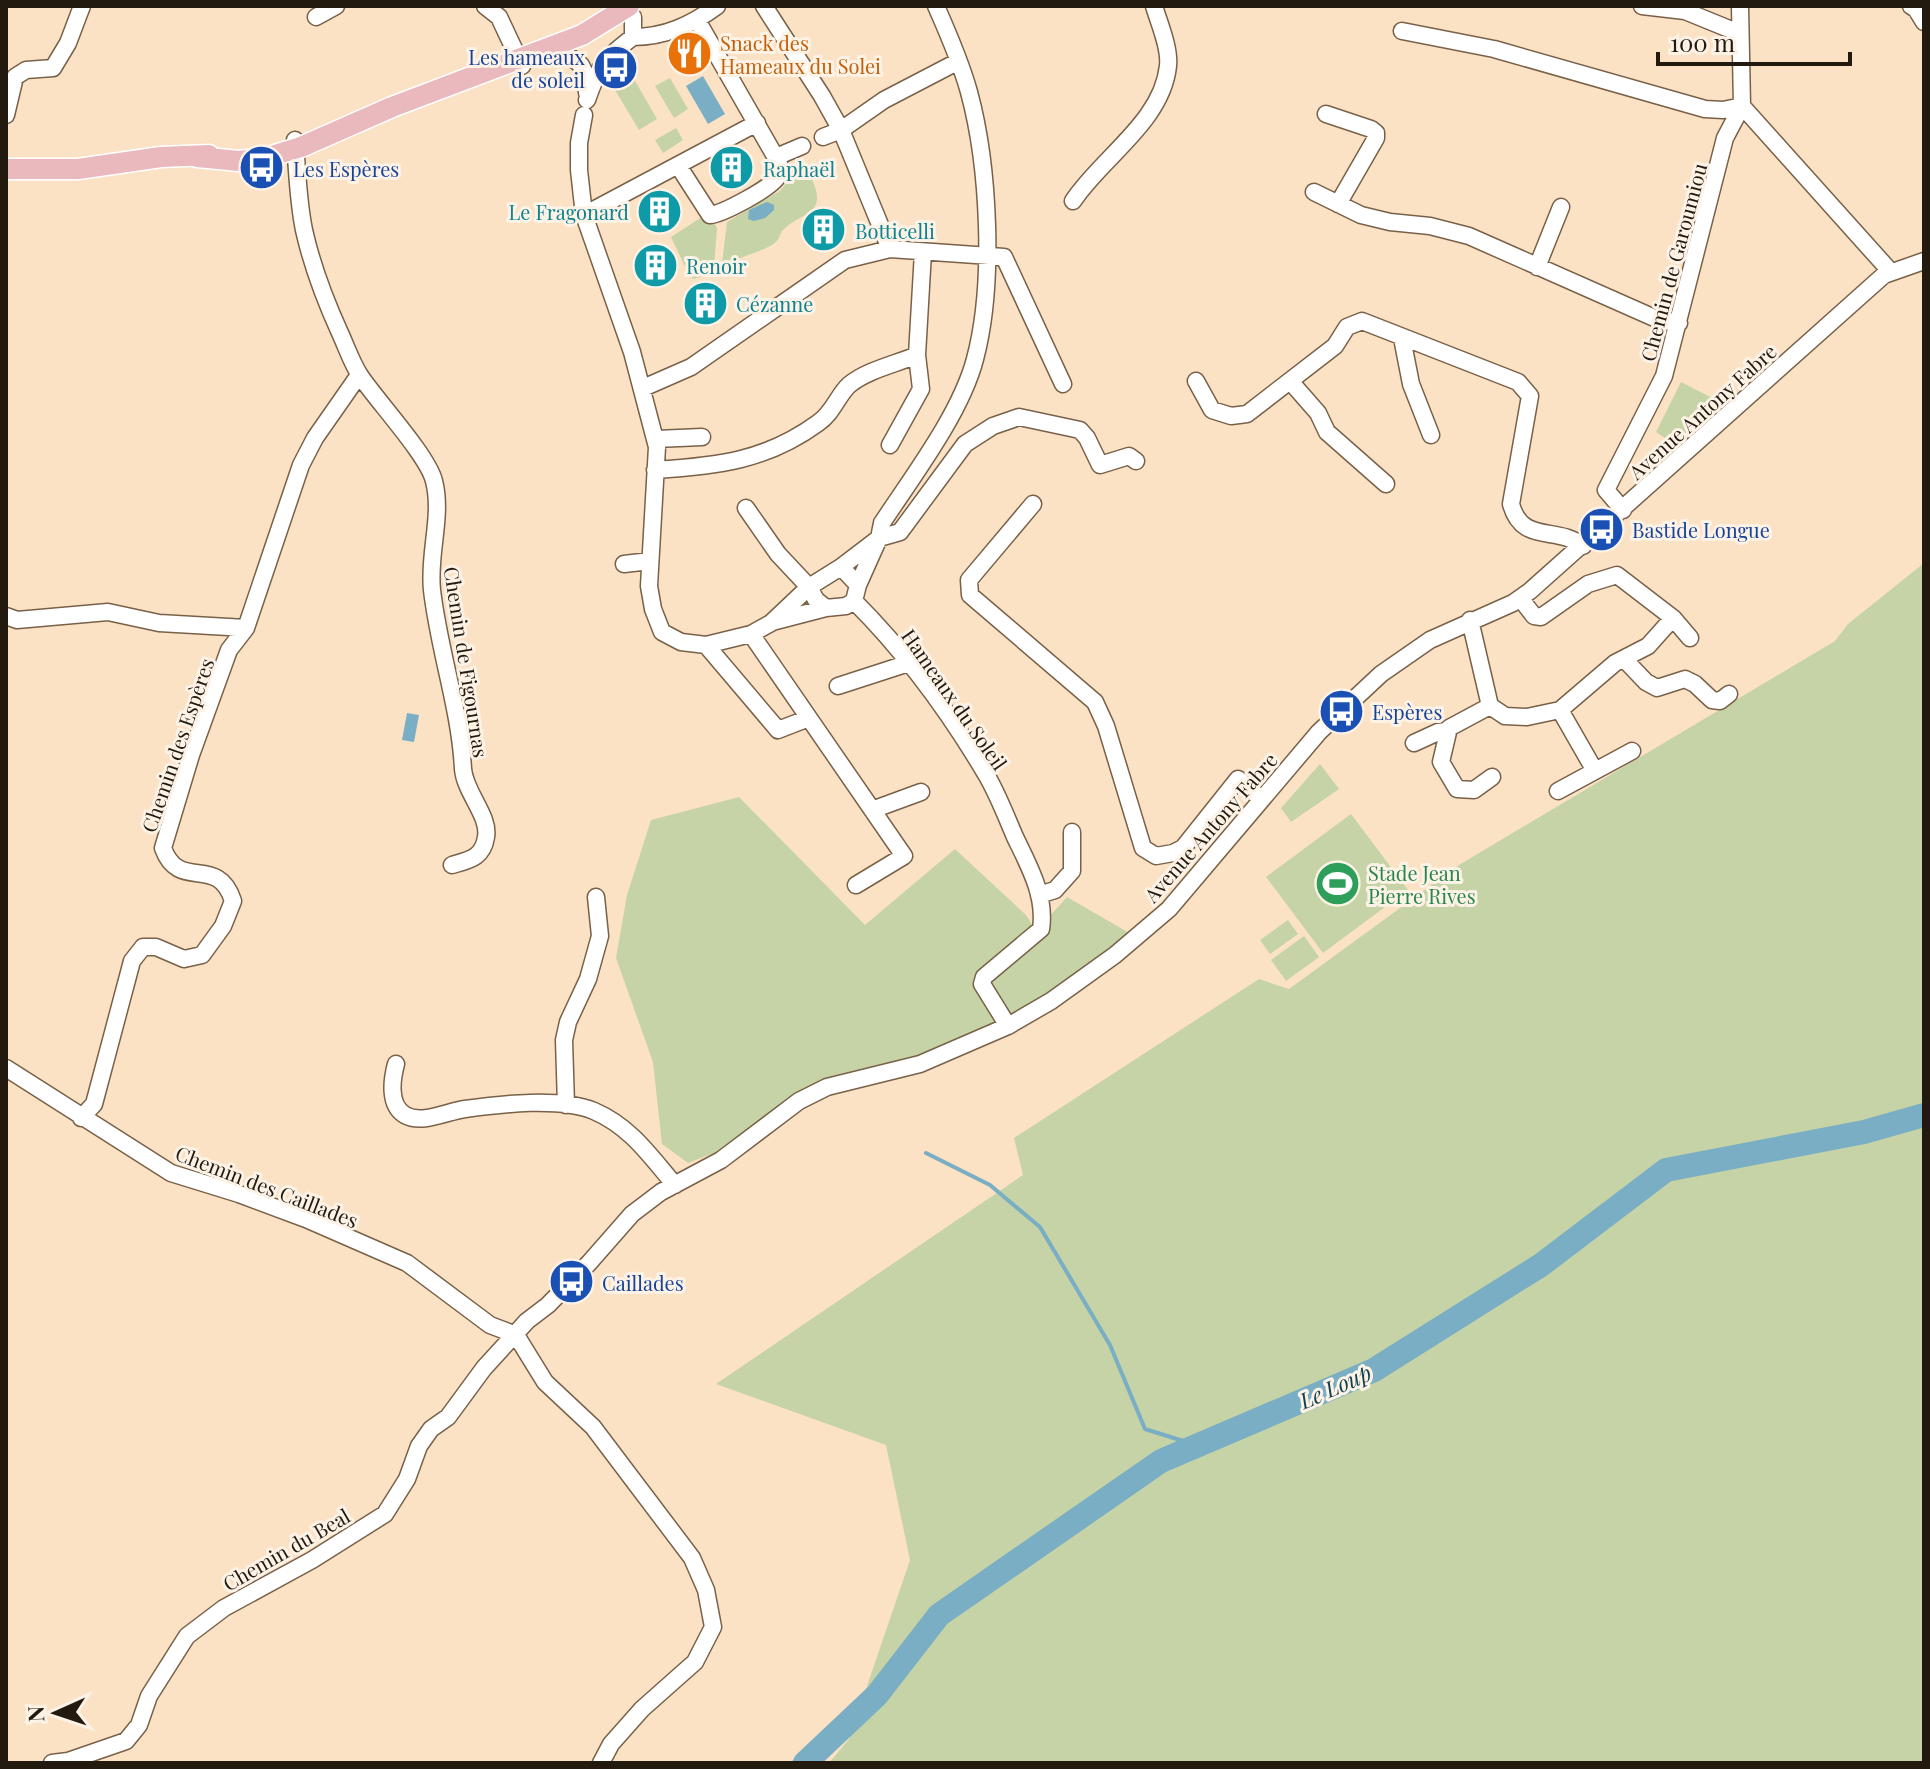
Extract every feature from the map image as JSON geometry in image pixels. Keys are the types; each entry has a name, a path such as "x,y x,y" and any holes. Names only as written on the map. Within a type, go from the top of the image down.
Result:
{"main road":[{"path":"520,63 582,35 635,17"},
{"path":"6,169 62,170 295,144 461,82 586,45 635,17"}],"street":[{"path":"6,115 15,77 26,70 53,68 68,43 82,6"},
{"path":"316,17 336,6"},
{"path":"485,6 499,17 520,63"},
{"path":"560,54 576,59 585,70 587,100 598,69 635,17 656,37 697,20 717,6"},
{"path":"764,6 841,130 890,249"},
{"path":"584,115 579,143 579,170 584,215 643,388 656,439 651,597 662,632 681,642 706,645 751,634 771,623 826,608 846,606 856,593 879,538 882,523 956,405 975,361 985,306 987,255 975,118 968,88 936,6"},
{"path":"1073,201 1147,116 1161,91 1168,64 1154,6"},
{"path":"1642,6 1685,11 1739,33"},
{"path":"1740,6 1742,106 1890,271 1924,261"},
{"path":"1911,6 1924,22"},
{"path":"679,167 707,212 714,215 774,182 780,171 776,157 697,20"},
{"path":"1402,31 1494,49 1705,109 1723,110 1742,106"},
{"path":"823,137 841,130 884,100 957,62"},
{"name":"Chemin de Garoumiou","path":"1623,510 1606,490 1664,376 1725,138 1742,106"},
{"path":"1326,114 1376,133 1338,204"},
{"path":"584,215 757,123"},
{"name":"Chemin de Figournas","path":"295,144 304,228 313,268 327,305 359,375 418,452 434,480 436,514 431,560 432,590 461,735 464,778 486,823 487,836 482,850 473,860 452,865"},
{"path":"776,157 802,146"},
{"path":"1314,192 1361,215 1469,236 1659,320 1679,323"},
{"path":"1537,267 1561,207"},
{"path":"643,388 691,367 845,260 890,249 998,255 1008,263 1063,384"},
{"path":"890,445 921,389 917,355 923,252"},
{"name":"Avenue Antony Fabre","path":"522,1344 632,1214 661,1192 721,1160 780,1113 827,1087 920,1064 1008,1026 1051,1001 1099,967 1169,909 1319,732 1381,674 1430,640 1520,598 1583,546 1714,425 1890,271"},
{"path":"1196,381 1212,410 1231,416 1247,414 1335,346 1347,327 1362,321 1518,382 1530,396 1511,504 1516,520 1529,529 1576,540 1583,546"},
{"path":"1402,338 1411,384 1431,435"},
{"path":"655,470 721,465 763,455 821,422 849,386 917,355"},
{"name":"Chemin des Espères","path":"81,1118 94,1104 132,961 143,947 156,947 184,959 202,955 223,926 233,901 229,888 207,872 183,872 168,862 163,848 191,755 229,650 246,628 301,465 315,438 359,375"},
{"path":"1290,381 1318,413 1327,432 1386,484"},
{"path":"771,623 809,587 879,538 900,532 965,444 993,426 1019,417 1080,430 1100,465 1129,456 1136,461"},
{"path":"656,439 702,437"},
{"path":"1033,504 969,580 970,595 1095,702 1106,726 1143,848 1156,856 1183,848 1238,779 1261,799"},
{"path":"746,508 778,554 826,608"},
{"path":"624,564 650,561"},
{"name":"Hameaux du Soleil","path":"841,567 856,593 901,650 988,777 1033,875 1044,910 1041,929 984,977 982,984 1008,1026"},
{"path":"1520,598 1534,616 1541,617 1588,584 1617,575 1673,618 1690,638"},
{"path":"6,616 17,620 108,612 159,623 246,628"},
{"path":"1470,620 1490,706 1505,716 1527,717 1560,710 1615,663 1648,646 1673,618"},
{"path":"751,634 904,856 856,885"},
{"path":"706,645 778,730 809,718"},
{"path":"1624,659 1646,682 1657,688 1685,679 1712,700 1720,701 1729,694"},
{"path":"838,686 909,663"},
{"path":"1490,706 1449,728 1441,762 1457,789 1474,790 1492,777"},
{"path":"1560,710 1595,771"},
{"path":"1414,743 1448,731"},
{"path":"1558,791 1632,751"},
{"path":"872,810 921,792"},
{"path":"1039,895 1055,890 1072,871 1072,832"},
{"path":"566,1105 564,1040 568,1022 588,979 600,936 596,897"},
{"path":"396,1064 391,1083 395,1100 407,1116 423,1118 506,1104 566,1105 593,1110 632,1133 675,1185"},
{"name":"Chemin des Caillades","path":"6,1068 171,1173 292,1214 407,1263 490,1325 522,1344"},
{"path":"522,1344 545,1382 593,1427 692,1558 706,1590 713,1627 695,1662 642,1709 611,1744 601,1763"},
{"name":"Chemin du Beal","path":"52,1763 68,1761 126,1741 139,1725 149,1696 187,1636 224,1608 312,1560 385,1514 407,1479 419,1446 431,1429 448,1417 484,1368 522,1344"}],"green space":[{"path":"670,78 688,109 674,118 655,86"},
{"path":"634,79 657,119 639,130 615,90"},
{"path":"676,128 683,140 663,153 655,140"},
{"path":"802,163 817,194 814,208 783,230 773,244 722,263 727,222 780,191"},
{"path":"702,217 717,228 714,268 711,273 694,279 690,277 671,237"},
{"path":"1681,382 1724,404 1678,447 1656,432"},
{"path":"1924,563 1924,1763 829,1763 849,1739 910,1560 886,1445 716,1384 1023,1175 1014,1138 1259,979 1289,989 1459,865 1835,641 1848,624"},
{"path":"1320,764 1339,789 1291,822 1281,808"},
{"path":"739,797 865,925 955,849 1026,915 1036,931 1067,897 1131,934 1025,1013 907,1074 790,1100 727,1148 688,1163 662,1144 653,1062 616,958 627,895 651,820"},
{"name":"Stade Jean Pierre Rives","path":"1351,814 1408,890 1323,953 1266,877"},
{"path":"1288,920 1298,934 1270,954 1260,940"},
{"path":"1304,936 1319,957 1286,981 1271,960"}],"water":[{"path":"703,76 725,114 708,124 686,86"},
{"path":"767,202 774,205 774,210 765,218 748,219 749,210"},
{"path":"407,713 419,715 414,742 402,740"},
{"path":"873,1692 881,1698 879,1701 818,1763 790,1763 847,1711"}],"waterway":[{"name":"Le Loup","path":"805,1763 877,1695 939,1615 1161,1461 1374,1370 1541,1265 1666,1170 1864,1132 1924,1115"},
{"path":"926,1153 990,1185 1040,1227 1110,1345 1145,1429 1196,1445"}],"place":[{"name":"Snack des Hameaux du Solei","path":"689,54"},
{"name":"Les hameaux de soleil","path":"616,67"},
{"name":"Les Espères","path":"262,168"},
{"name":"Raphaël","path":"732,168"},
{"name":"Le Fragonard","path":"660,211"},
{"name":"Botticelli","path":"824,230"},
{"name":"Renoir","path":"655,265"},
{"name":"Cézanne","path":"705,303"},
{"name":"Bastide Longue","path":"1601,529"},
{"name":"Espères","path":"1341,711"},
{"name":"Stade Jean Pierre Rives","path":"1337,884"},
{"name":"Caillades","path":"571,1282"}]}
